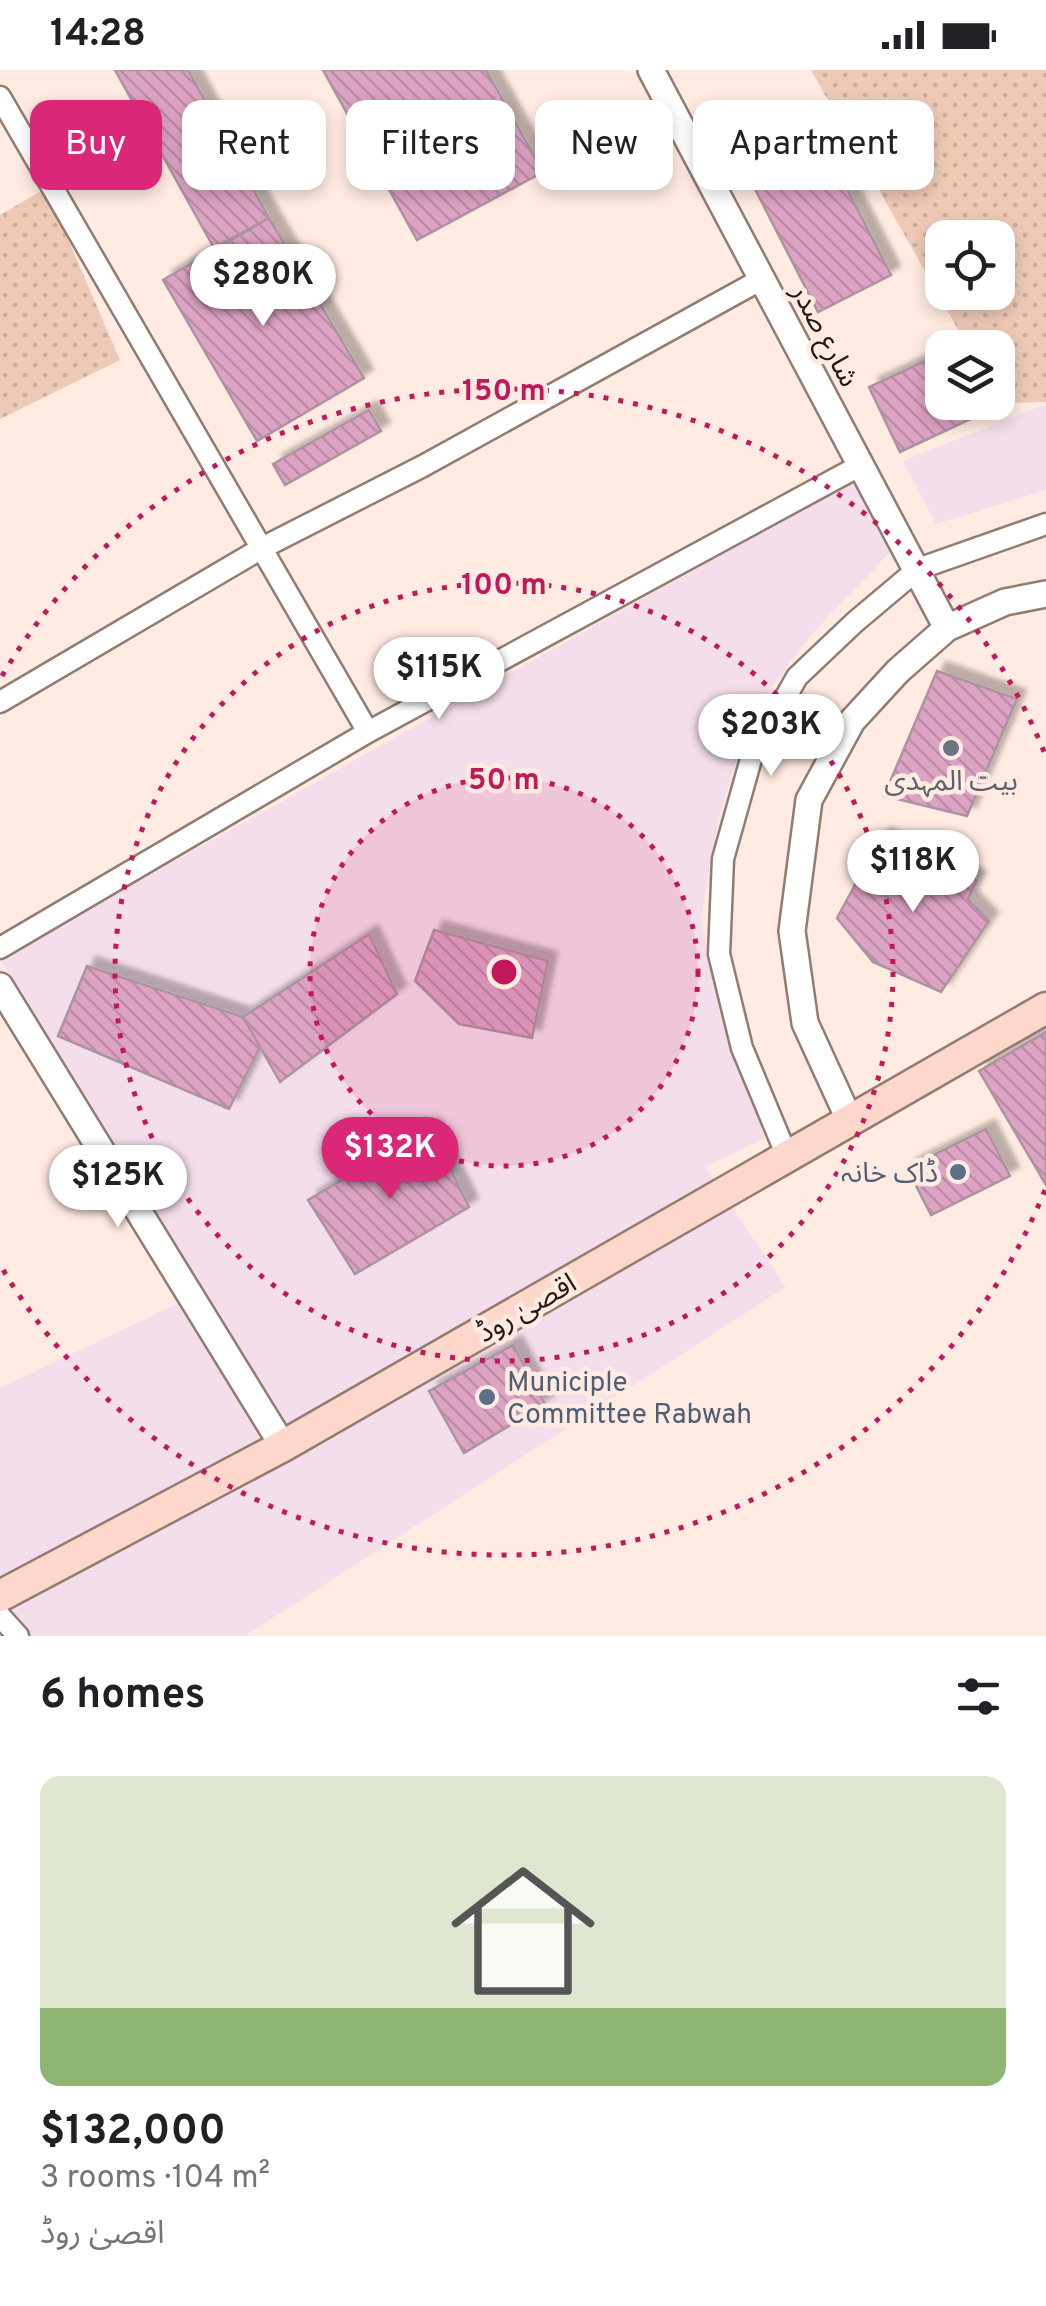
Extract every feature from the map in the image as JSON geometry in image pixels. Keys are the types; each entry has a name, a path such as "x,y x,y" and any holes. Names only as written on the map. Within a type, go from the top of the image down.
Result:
{"main road":[{"name":"اقصیٰ روڈ","path":"0,1596 283,1446 1046,1008"}],"street":[{"name":"شارع صدر","path":"651,70 948,628"},
{"path":"0,97 368,732"},
{"path":"0,702 262,548 423,466 762,278"},
{"path":"0,948 368,732 861,465"},
{"path":"787,1156 742,1048 719,954 723,859 751,759 797,677 918,570 1046,524"},
{"path":"849,1120 805,1022 792,931 809,800 852,720 898,671 948,628 1005,602 1046,594"},
{"path":"0,986 283,1446"},
{"path":"0,1616 18,1636"}],"shaded area":[{"path":"811,70 1046,70 1046,402 1015,403 1015,330 958,330 947,310 1015,310 1015,220 925,220 925,271 879,190 934,190 934,100 828,100"},
{"path":"47,190 120,360 0,419 0,215"},
{"path":"1046,406 1046,490 936,524 903,461 1006,420 1015,420 1015,416"},
{"path":"853,481 892,550 813,633 751,714 718,821 701,920 718,996 765,1138 705,1167 786,1287 245,1636 0,1636 0,1388 202,1292 0,959"}],"building":[{"path":"115,70 188,70 204,100 182,100 182,190 254,190 269,218 214,248 162,155 162,100 132,100"},
{"path":"323,70 486,70 503,100 346,100 346,112"},
{"path":"515,122 535,158 535,176 515,187"},
{"path":"389,190 510,190 417,240"},
{"path":"756,190 847,190 891,275 818,312"},
{"path":"269,218 364,378 257,441 163,280"},
{"path":"925,361 925,420 969,420 900,452 869,387"},
{"path":"369,410 381,431 285,485 273,464"},
{"name":"بیت المہدی","path":"937,671 1017,699 967,816 884,796"},
{"path":"881,837 977,880 968,899 989,921 941,992 873,962 837,918"},
{"path":"434,930 548,961 532,1038 459,1024 415,981"},
{"path":"369,934 397,994 280,1082 243,1017"},
{"path":"87,966 243,1017 260,1047 229,1109 58,1036"},
{"path":"1046,1032 1046,1185 979,1071"},
{"path":"430,1128 469,1207 355,1274 308,1200"},
{"name":"ڈاک خانہ","path":"986,1129 1010,1176 931,1215 907,1168"},
{"name":"Municiple Committee Rabwah","path":"513,1345 545,1404 464,1453 429,1391"}],"place":[{"name":"بیت المہدی","path":"951,748"},
{"name":"ڈاک خانہ","path":"958,1172"},
{"name":"Municiple Committee Rabwah","path":"487,1397"}]}
